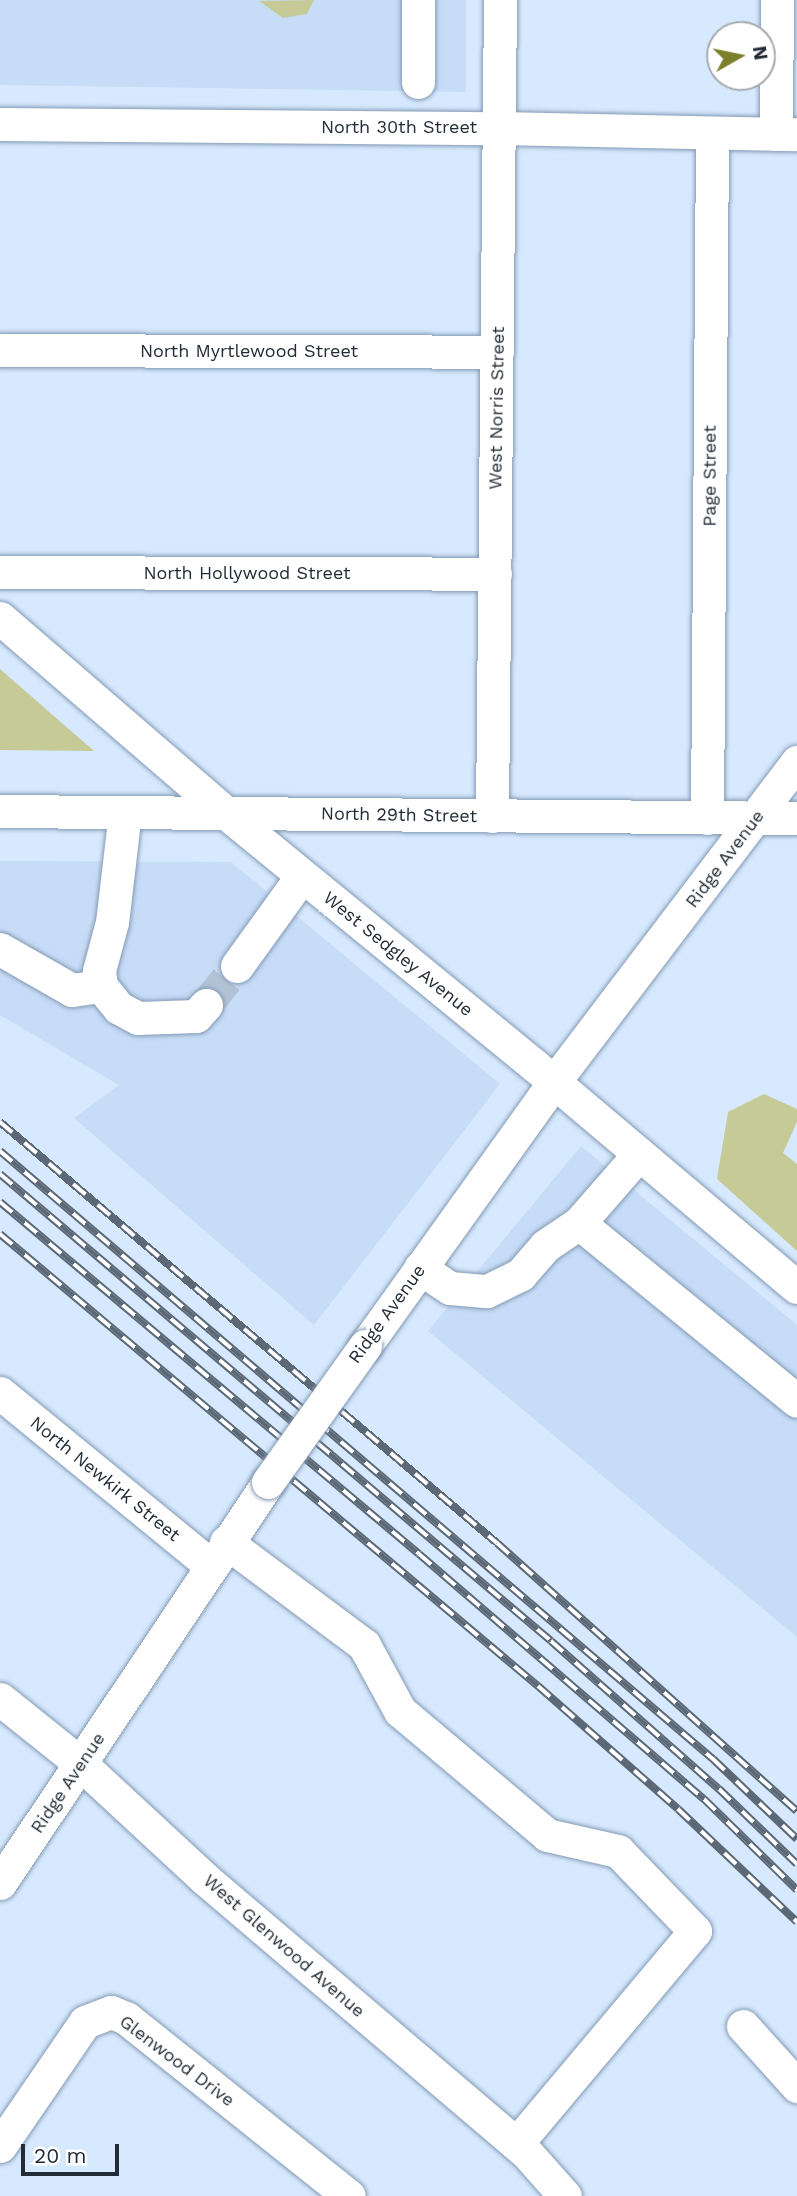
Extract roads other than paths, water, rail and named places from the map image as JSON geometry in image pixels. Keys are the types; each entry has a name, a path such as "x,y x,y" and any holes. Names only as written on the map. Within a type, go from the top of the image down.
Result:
{"street":[{"path":"418,0 418,82"},
{"name":"West Norris Street","path":"492,816 500,0"},
{"path":"777,0 786,134"},
{"name":"North 30th Street","path":"0,124 499,128 786,134"},
{"name":"Page Street","path":"707,818 712,133"},
{"name":"North Myrtlewood Street","path":"0,350 497,352"},
{"name":"North Hollywood Street","path":"0,572 495,574"},
{"name":"West Sedgley Avenue","path":"0,618 226,813 554,1082 797,1287"},
{"name":"Ridge Avenue","path":"0,1883 218,1553 420,1268 554,1082 797,762"},
{"name":"North 29th Street","path":"0,811 797,818"},
{"path":"125,812 112,922 99,971 100,986 119,1008 138,1018 196,1016 206,1005"},
{"path":"237,966 302,876"},
{"path":"0,949 72,990 100,986"},
{"path":"420,1268 450,1288 487,1292 520,1275 545,1246 579,1223 639,1154"},
{"path":"579,1223 797,1401"},
{"name":"North Newkirk Street","path":"0,1393 218,1553 365,1645 400,1711 547,1835 618,1852 695,1931 516,2144"},
{"name":"West Glenwood Avenue","path":"0,1699 81,1764 205,1879 516,2144 565,2196"},
{"name":"Glenwood Drive","path":"0,2146 85,2022 111,2012 126,2018 349,2196"},
{"path":"743,2026 797,2086"}],"tunnel":[{"path":"206,1005 237,966"}],"railway":[{"path":"0,1122 497,1543 797,1811"},
{"path":"0,1151 713,1759 797,1839"},
{"path":"0,1174 551,1641 719,1789 797,1864"},
{"path":"0,1202 419,1554 704,1799 797,1890"},
{"path":"0,1234 538,1686 678,1809 797,1922"}]}
